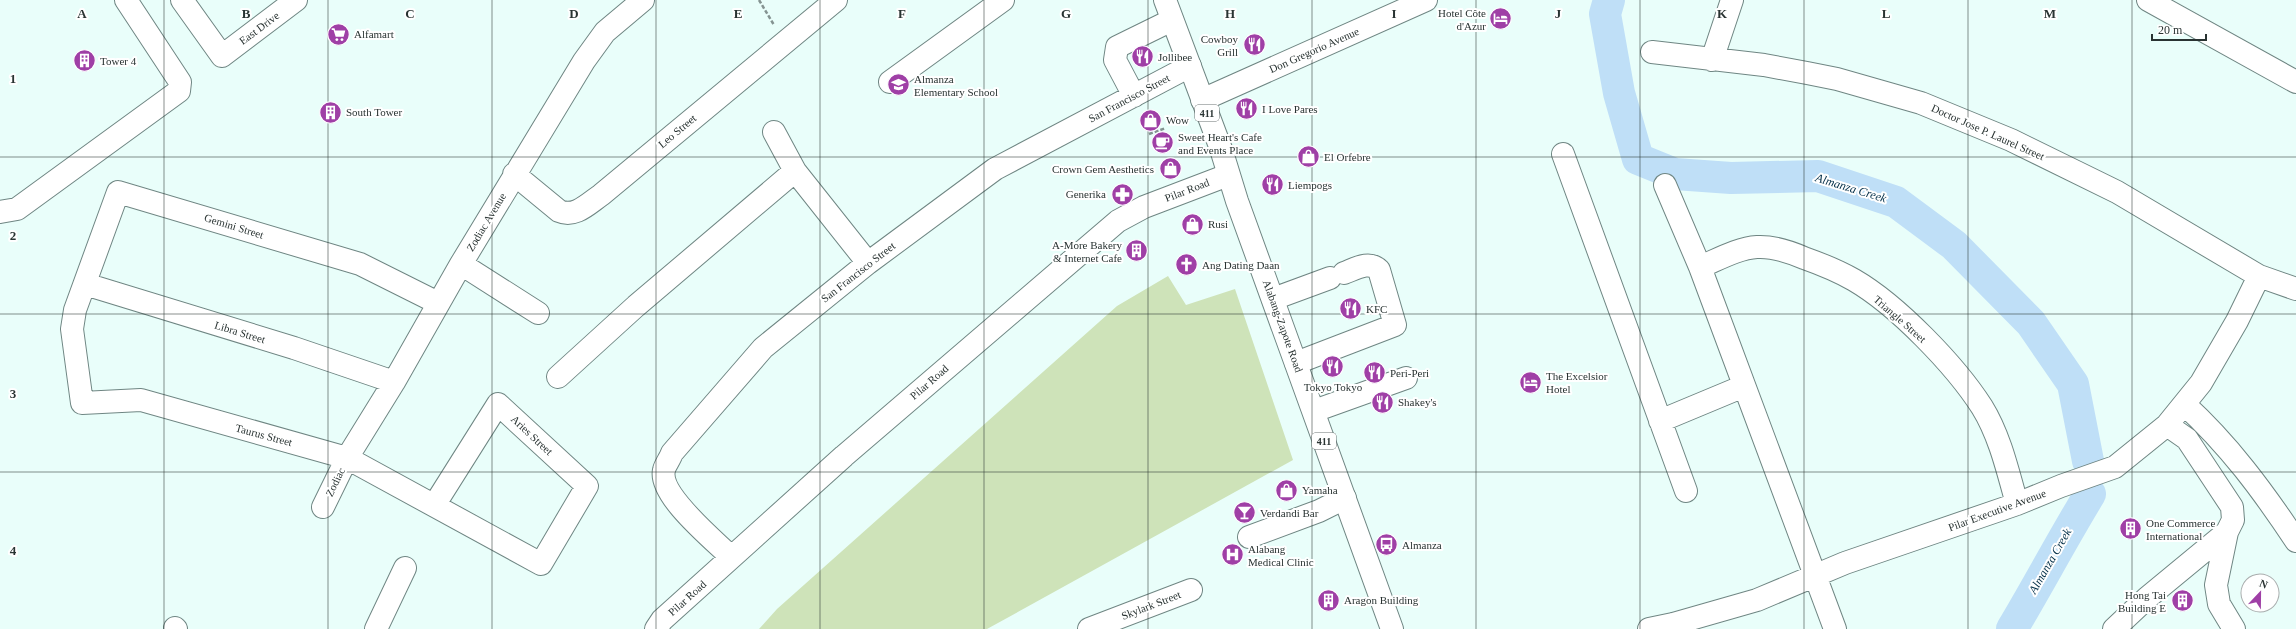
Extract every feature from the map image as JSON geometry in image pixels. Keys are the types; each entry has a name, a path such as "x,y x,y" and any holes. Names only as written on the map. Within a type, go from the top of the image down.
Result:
{"main road":[{"path":"0,212 17,210 179,90 180,82 126,0"},
{"name":"East Drive","path":"182,0 222,56 296,0"},
{"name":"Zodiac Avenue","path":"347,458 394,382 438,303 514,174 588,55 605,32 643,0"},
{"name":"Leo Street","path":"514,174 559,211 566,214 577,212 601,195 836,0"},
{"path":"890,82 1003,0"},
{"name":"Don Gregorio Avenue","path":"1202,100 1426,0"},
{"path":"1715,51 1732,0"},
{"path":"2148,0 2294,76"},
{"path":"1134,96 1115,60 1116,47 1168,10"},
{"name":"Alabang-Zapote Road","path":"1168,10 1190,66 1392,629"},
{"name":"Doctor Jose P. Laurel Street","path":"1652,52 1715,51 1764,65 1837,79 1921,103 2012,140 2117,192 2259,276 2296,289"},
{"name":"San Francisco Street","path":"731,557 672,498 665,486 664,471 672,453 764,348 868,263 995,169 1190,66"},
{"path":"774,132 795,171 868,263"},
{"path":"1563,154 1686,491"},
{"path":"558,377 636,306 795,171"},
{"name":"Pilar Road","path":"656,629 662,620 844,456 1118,221 1144,207 1228,175"},
{"path":"1665,185 1700,267 1835,629"},
{"name":"Gemini Street","path":"85,284 118,192 360,264 438,303"},
{"name":"Triangle Street","path":"1700,267 1734,253 1757,247 1779,249 1826,266 1855,281 1895,312 1942,355 1982,408 2001,450 2017,504"},
{"path":"461,264 538,314"},
{"path":"1273,299 1367,265 1379,270 1395,325 1296,363"},
{"name":"Pilar Executive Avenue","path":"1649,629 1673,624 1757,600 1845,563 2017,504 2061,486 2115,467 2167,425 2201,383 2237,321 2259,276"},
{"name":"Libra Street","path":"85,284 294,348 394,382"},
{"name":"Taurus Street","path":"85,284 75,310 72,329 82,403 141,400 347,458 435,504 542,564"},
{"path":"1314,411 1406,378"},
{"path":"1660,421 1744,386"},
{"name":"Aries Street","path":"435,504 498,404 587,486 542,564"},
{"path":"2184,404 2201,419 2260,487 2296,541"},
{"path":"2167,425 2187,439 2232,507 2233,520 2227,532 2216,585 2219,604 2234,629"},
{"name":"Zodiac","path":"323,507 347,458"},
{"path":"1249,537 1319,511 1345,498"},
{"path":"2114,629 2147,598 2227,532"},
{"path":"376,629 405,568"},
{"name":"Skylark Street","path":"1089,629 1191,590"}],"path":[{"path":"759,0 785,42"},
{"path":"1149,134 1166,128"}],"green space":[{"path":"1168,276 1186,305 1235,289 1293,460 987,629 759,629 777,609 1117,306"}],"waterway":[{"name":"Almanza Creek","path":"1609,0 1605,14 1619,93 1638,159 1675,174 1731,178 1818,176 1896,202 1954,245 2031,323 2073,384 2088,461"},
{"name":"Almanza Creek","path":"2012,629 2090,494"}],"place":[{"name":"Hotel Côte d'Azur","path":"1501,19"},
{"name":"Alfamart","path":"339,34"},
{"name":"Cowboy Grill","path":"1254,45"},
{"name":"Jollibee","path":"1142,57"},
{"name":"Tower 4","path":"85,61"},
{"name":"Almanza Elementary School","path":"899,85"},
{"name":"I Love Pares","path":"1246,109"},
{"name":"South Tower","path":"331,112"},
{"name":"Wow","path":"1151,120"},
{"name":"Sweet Heart's Cafe and Events Place","path":"1162,143"},
{"name":"El Orfebre","path":"1308,157"},
{"name":"Crown Gem Aesthetics","path":"1170,169"},
{"name":"Liempogs","path":"1273,185"},
{"name":"Generika","path":"1122,194"},
{"name":"Rusi","path":"1193,224"},
{"name":"A-More Bakery & Internet Cafe","path":"1137,251"},
{"name":"Ang Dating Daan","path":"1187,265"},
{"name":"KFC","path":"1350,309"},
{"name":"Tokyo Tokyo","path":"1333,367"},
{"name":"Peri-Peri","path":"1375,373"},
{"name":"The Excelsior Hotel","path":"1531,382"},
{"name":"Shakey's","path":"1383,402"},
{"name":"Yamaha","path":"1287,490"},
{"name":"Verdandi Bar","path":"1245,513"},
{"name":"One Commerce International","path":"2130,529"},
{"name":"Almanza","path":"1387,545"},
{"name":"Alabang Medical Clinic","path":"1232,555"},
{"name":"Aragon Building","path":"1328,600"},
{"name":"Hong Tai Building E","path":"2182,601"}]}
